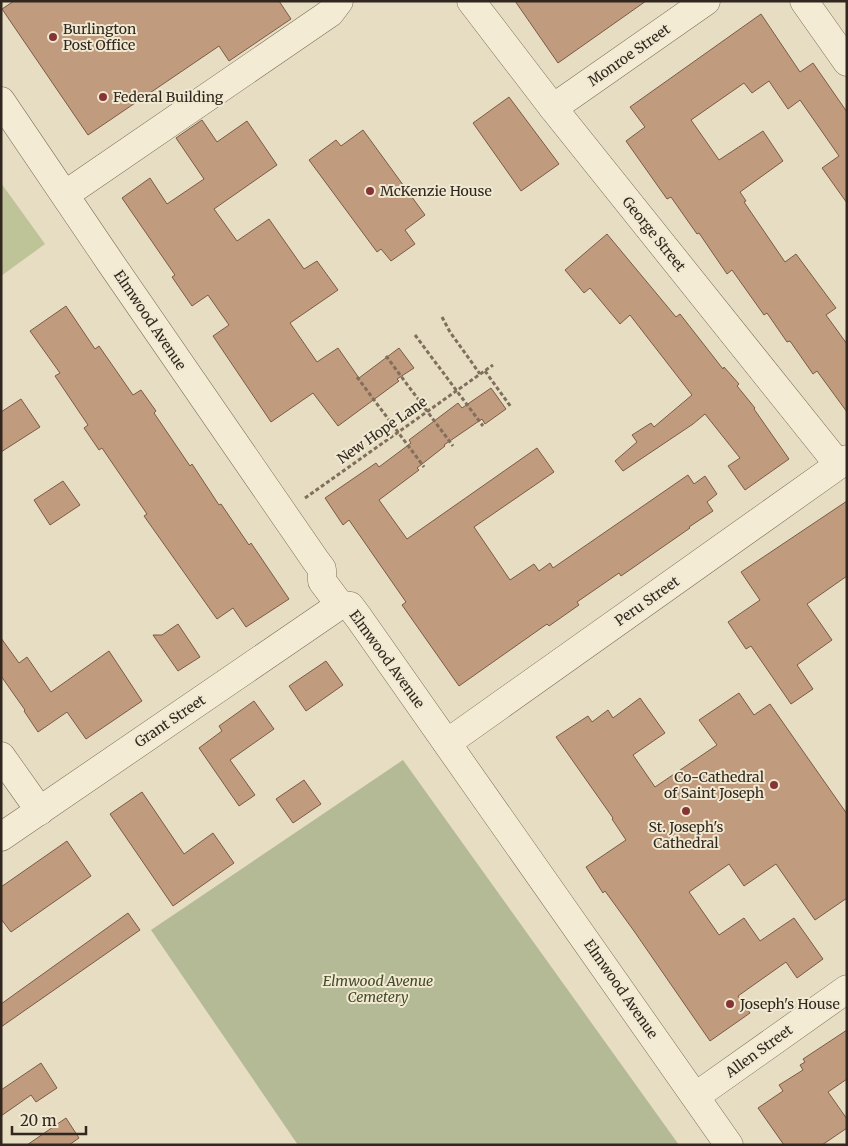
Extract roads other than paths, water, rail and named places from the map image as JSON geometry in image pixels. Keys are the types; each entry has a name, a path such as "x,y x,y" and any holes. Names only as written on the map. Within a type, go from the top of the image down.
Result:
{"street":[{"path":"66,194 330,13 339,1"},
{"name":"George Street","path":"470,1 553,108 843,461"},
{"name":"Monroe Street","path":"553,108 706,1"},
{"path":"804,1 847,62"},
{"name":"Elmwood Avenue","path":"1,101 322,569 322,581 340,605 350,606 353,609 729,1145"},
{"name":"Peru Street","path":"447,743 843,461"},
{"name":"Grant Street","path":"1,837 340,605"},
{"path":"1,756 40,811"},
{"name":"Allen Street","path":"696,1096 847,989"}],"place":[{"name":"Burlington Post Office","path":"53,37"},
{"name":"Federal Building","path":"103,97"},
{"name":"McKenzie House","path":"370,191"},
{"name":"Co-Cathedral of Saint Joseph","path":"774,785"},
{"name":"St. Joseph's Cathedral","path":"686,811"},
{"name":"Joseph's House","path":"730,1004"}],"park label":[{"name":"Elmwood Avenue Cemetery","path":"378,990"}]}
